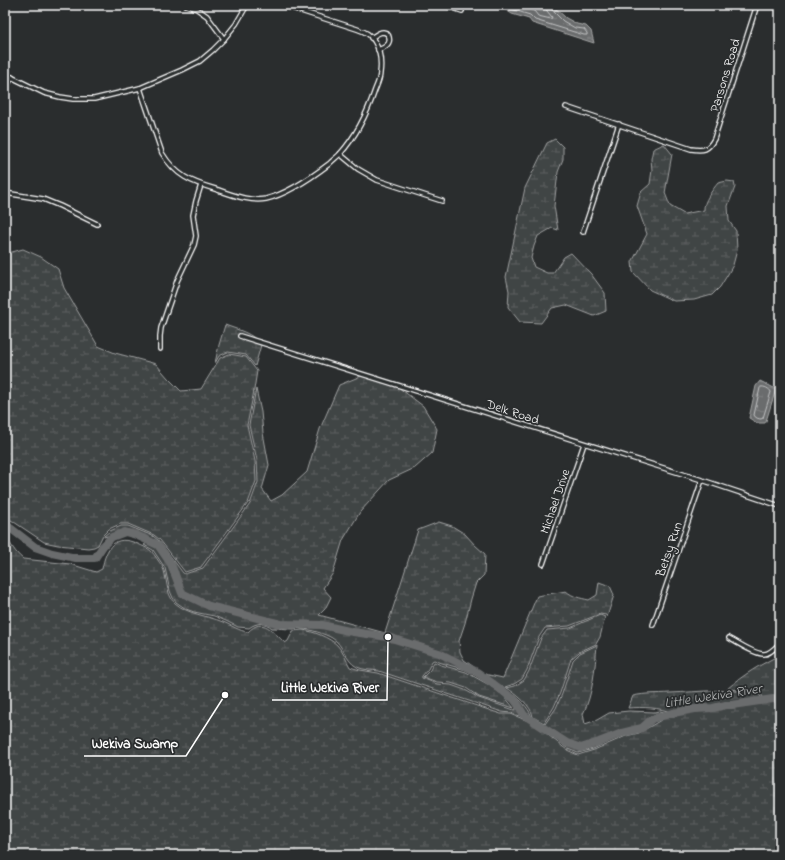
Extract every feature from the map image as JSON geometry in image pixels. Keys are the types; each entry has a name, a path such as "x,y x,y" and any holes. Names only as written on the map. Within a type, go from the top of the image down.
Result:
{"street":[{"path":"186,5 197,9 207,16 224,39"},
{"path":"5,74 44,93 73,99 94,100 140,88 171,76 200,60 213,50 236,24 247,5"},
{"path":"140,88 162,153 167,162 182,176 201,185 253,200 265,199 279,194 308,179 340,154 358,130 369,109 380,74 381,61 378,50 367,34 357,29 282,5"},
{"path":"444,5 462,11"},
{"name":"Parsons Road","path":"619,124 691,149 706,149 714,139 756,5"},
{"path":"370,38 377,33 383,32 388,34 390,41 378,50"},
{"path":"5,89 12,77"},
{"path":"566,107 619,124 584,232"},
{"path":"340,154 358,169 378,180 442,201"},
{"path":"160,349 161,328 181,270 194,245 196,236 193,215 201,185"},
{"path":"5,193 43,199 97,224"},
{"name":"Delk Road","path":"240,336 702,480 780,506"},
{"name":"Michael Drive","path":"543,564 584,444"},
{"name":"Betsy Run","path":"653,625 702,480"},
{"path":"729,638 755,652 765,654 780,643"}],"green space":[{"path":"555,139 563,147 563,159 558,172 554,206 558,230 552,228 538,236 531,258 534,267 547,273 553,273 564,257 571,253 591,274 605,293 606,311 594,316 566,305 552,308 541,323 520,322 508,307 509,291 506,277 525,188 547,143"},
{"path":"664,144 672,154 665,193 670,206 684,214 704,210 711,192 718,183 727,181 734,182 735,187 728,206 729,221 736,231 737,250 733,265 720,287 712,295 694,300 674,301 650,290 633,272 632,262 647,234 637,206 641,192 650,184 653,149"},
{"path":"23,249 41,257 58,269 64,288 98,346 115,353 156,364 181,391 201,389 220,358 229,354 246,357 257,371 247,425 255,461 256,481 248,503 201,567 185,572 160,540 154,535 128,524 120,524 109,529 103,535 98,545 88,548 44,542 5,516 5,254"},
{"path":"225,325 250,335 261,345 255,366 246,355 228,352 219,356 215,363"},
{"path":"361,376 390,381 423,406 437,429 432,453 415,468 389,480 360,512 343,540 333,573 323,588 331,597 325,609 319,615 385,633 418,530 439,522 452,526 465,534 485,554 484,575 476,583 459,641 460,652 464,660 484,674 503,678 537,596 566,591 574,596 589,600 597,595 599,582 610,586 614,595 607,617 606,615 600,614 569,626 545,628 539,637 527,670 522,679 505,687 524,704 530,712 532,718 543,725 545,724 556,708 573,660 580,653 597,645 591,689 583,714 585,724 597,720 609,713 629,711 660,711 668,713 638,731 625,734 593,749 578,753 568,749 529,719 511,713 502,712 379,671 357,667 350,661 336,641 322,633 300,629 272,628 261,624 249,628 238,627 214,616 186,609 173,598 165,568 153,550 144,545 148,542 146,536 132,532 119,533 104,537 110,531 121,526 128,526 153,536 159,541 183,573 185,574 203,568 250,504 258,482 257,460 249,425 256,389 269,465 262,489 271,501 282,495 307,472 320,429 339,385","holes":["434,660 466,670 490,684 506,695 516,709 514,710 479,698 465,690 451,685 437,684 422,678 432,661"]},
{"path":"5,536 15,551 23,559 70,564 96,572 102,569 106,555 112,544 123,540 138,544 150,550 155,556 164,570 168,590 172,599 180,607 186,610 248,632 253,627 258,625 268,627 285,643 288,641 293,631 302,630 316,633 326,637 337,645 350,667 378,673 501,714 511,714 538,727 567,750 578,755 594,750 626,736 639,733 673,713 651,708 628,708 633,696 704,691 738,691 760,695 763,701 780,698 780,855 5,855"},
{"path":"600,615 605,617 600,637 596,644 579,652 571,659 560,693 554,707 544,723 533,717 527,705 507,688 515,686 524,680 529,671 541,638 547,630 570,628"},
{"path":"780,655 780,696 764,699 761,694 752,691 727,689 752,670"},
{"path":"434,662 466,672 489,685 504,696 514,708 479,697 466,688 451,683 437,682 423,677 430,670"}],"water":[{"path":"498,5 552,5 566,18 577,24 586,26 591,31 594,43 532,23 529,19 512,14"},
{"path":"760,381 776,389 765,423 757,423 749,418 756,386"}],"waterway":[{"name":"Little Wekiva River","path":"5,524 35,547 52,553 76,558 95,558 103,546 112,537 125,532 136,535 158,545 171,564 182,593 209,606 281,624 322,625 353,632 388,637 439,653 477,672 515,700 524,715 567,743 581,748 622,733 642,728 652,719 673,713 780,698"}],"place":[{"name":"Little Wekiva River","path":"388,637"},
{"name":"Wekiva Swamp","path":"225,695"}]}
